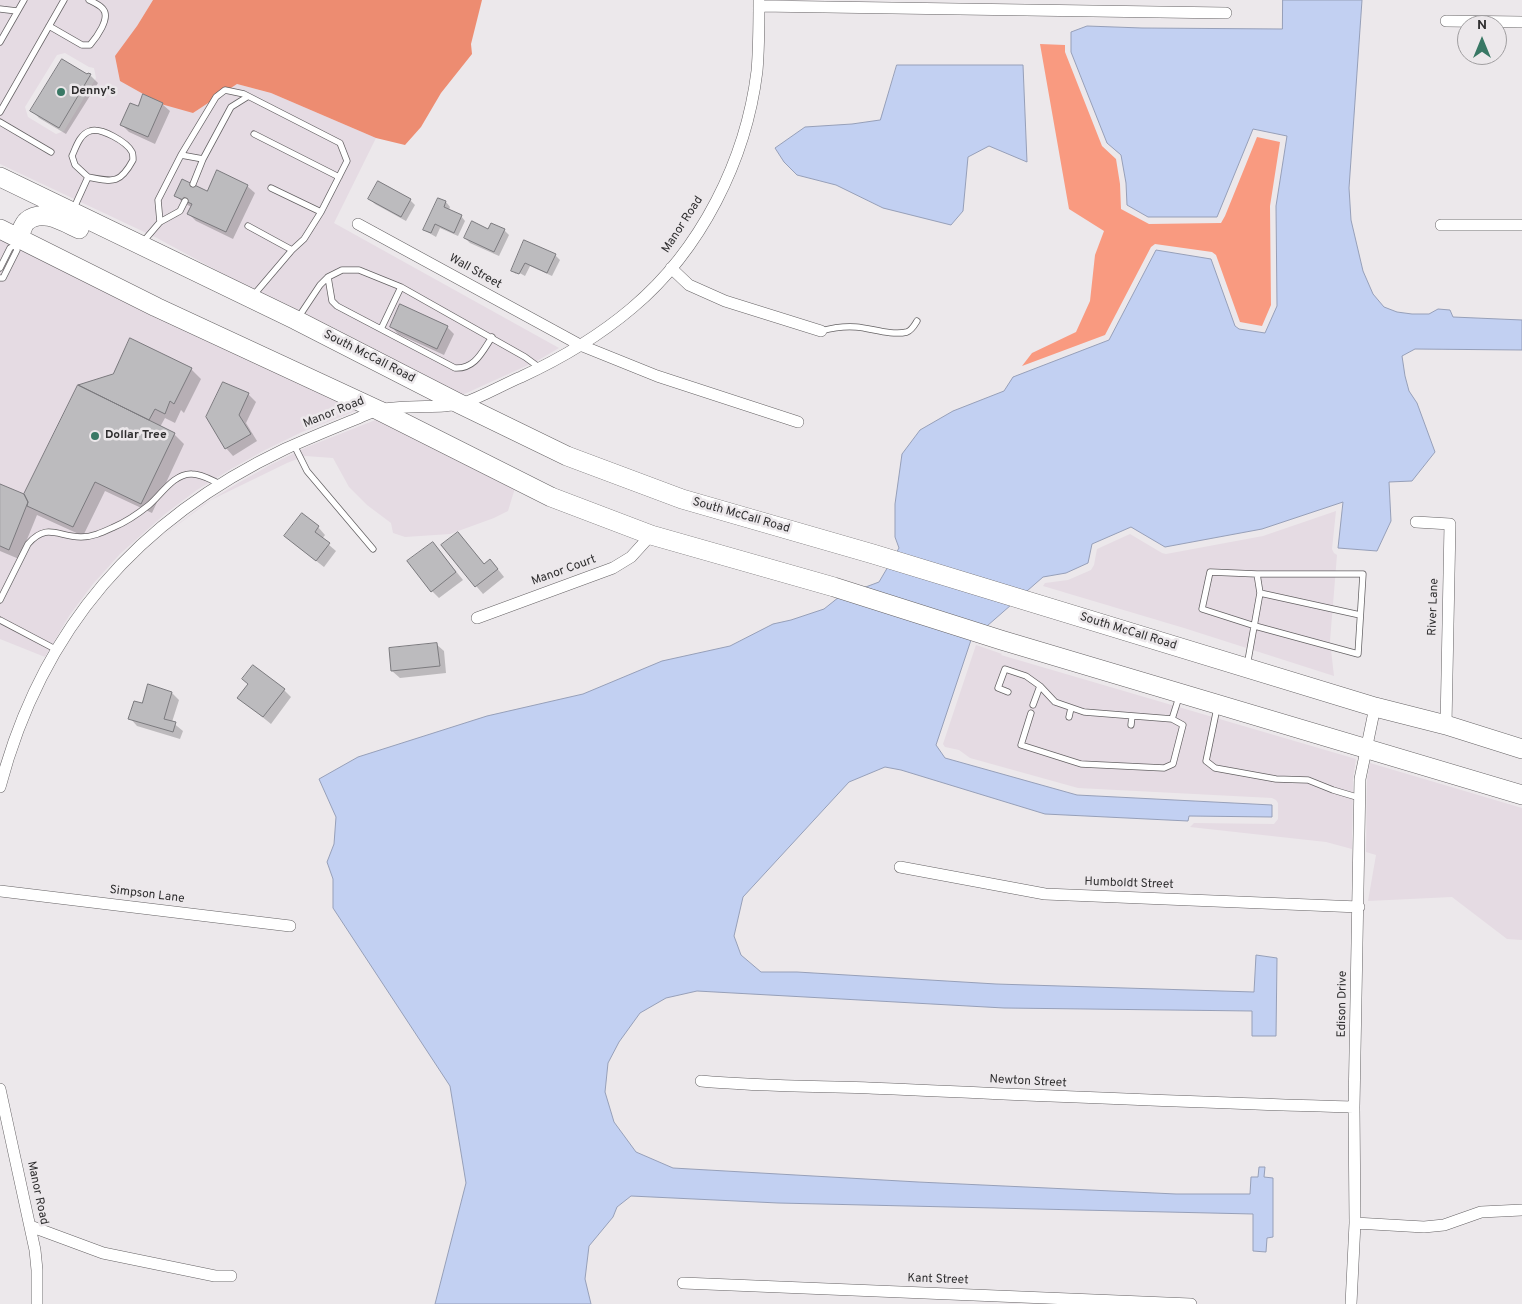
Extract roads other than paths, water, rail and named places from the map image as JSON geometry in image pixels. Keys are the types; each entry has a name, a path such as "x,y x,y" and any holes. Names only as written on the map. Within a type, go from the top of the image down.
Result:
{"main road":[{"name":"South McCall Road","path":"0,177 296,320 460,404 567,456 666,493 1376,707 1446,725 1522,749"},
{"path":"17,242 25,222 36,215 50,216 118,247 141,244"},
{"path":"0,229 17,242 378,410 551,497 650,535 834,587 1001,640 1181,692 1522,796"}],"street":[{"path":"759,3 1226,12"},
{"name":"Manor Road","path":"0,787 13,745 28,708 57,650 75,621 98,589 125,560 169,520 220,485 269,457 378,410 460,404 540,368 580,345 633,307 671,268 710,211 736,157 747,120 757,71 759,3"},
{"path":"1446,21 1522,22"},
{"name":"Wall Street","path":"358,224 580,345 657,376 798,422"},
{"path":"1441,224 1522,225"},
{"path":"671,268 689,285 716,297 821,331"},
{"name":"River Lane","path":"1416,522 1450,524 1446,725"},
{"name":"Manor Court","path":"477,618 613,568 631,557 650,535"},
{"name":"Edison Drive","path":"1350,1304 1354,1223 1354,1107 1360,779 1365,748 1376,707"},
{"name":"Humboldt Street","path":"900,867 1045,894 1359,907"},
{"name":"Simpson Lane","path":"0,891 290,926"},
{"name":"Newton Street","path":"701,1081 735,1084 1179,1102 1354,1107"},
{"name":"Manor Road","path":"0,1089 30,1226 37,1270 37,1304"},
{"path":"1354,1223 1424,1227 1444,1225 1481,1212 1522,1210"},
{"path":"30,1226 103,1253 214,1276 230,1276"},
{"name":"Kant Street","path":"683,1283 1191,1304"}],"lane":[{"path":"0,42 24,0"},
{"path":"0,112 64,0"},
{"path":"48,26 82,46 90,46 103,26 105,14 103,9 89,0"},
{"path":"0,9 17,11"},
{"path":"160,222 158,200 181,155 216,97 225,90 247,96 340,143 348,161 321,212 304,239 250,298"},
{"path":"193,184 203,159 230,107 247,96"},
{"path":"0,122 51,152"},
{"path":"99,130 123,141 131,151 134,160 122,178 111,182 88,177 75,165 72,156 81,137 89,131 99,130"},
{"path":"254,134 339,177"},
{"path":"181,155 203,159"},
{"path":"72,212 88,177"},
{"path":"271,188 321,212"},
{"path":"141,244 160,222 180,211 185,201"},
{"path":"248,226 292,250"},
{"path":"0,268 10,248 17,242"},
{"path":"0,278 3,278 17,250 17,242"},
{"path":"296,320 320,284 328,277 342,270 359,270 402,287 492,337 540,368"},
{"path":"328,277 332,300 337,306 455,368 464,367 476,362 492,337"},
{"path":"381,329 402,287"},
{"path":"821,331 833,328 854,327 905,332 912,330 917,321"},
{"path":"294,445 308,471 372,549"},
{"path":"0,600 28,544 35,536 49,531 79,537 94,535 112,528 150,504 171,482 189,473 202,475 220,485"},
{"path":"1210,572 1363,574 1360,615 1358,654 1255,626 1202,609 1210,572"},
{"path":"1247,668 1260,593 1257,574"},
{"path":"1260,593 1360,615"},
{"path":"0,620 57,650"},
{"path":"1008,692 998,688 1005,669 1026,676 1040,686 1055,702 1071,708 1084,712 1172,718 1183,725 1172,764 1164,768 1127,763 1081,764 1057,753 1021,745 1031,713"},
{"path":"1028,698 1034,703 1040,686"},
{"path":"1172,718 1181,692"},
{"path":"1218,704 1206,761 1215,768 1276,780 1308,780 1360,798"},
{"path":"1069,717 1071,708"},
{"path":"1131,725 1132,716"}],"water":[{"path":"1283,0 1362,0 1349,188 1351,220 1363,271 1373,294 1384,307 1397,312 1429,314 1438,309 1450,310 1453,317 1522,320 1522,350 1415,349 1402,356 1409,391 1417,403 1435,452 1412,481 1389,482 1391,521 1377,551 1338,548 1343,502 1262,529 1165,547 1131,527 1092,544 1088,563 1066,573 1043,577 971,640 936,745 945,758 1077,795 1272,805 1272,817 1189,816 1188,821 1045,814 901,770 885,767 849,782 743,897 734,936 741,955 761,972 797,972 996,984 1254,992 1256,955 1277,958 1276,1036 1252,1036 1252,1011 1004,1008 697,991 666,998 640,1013 619,1042 608,1063 605,1092 614,1122 636,1152 673,1168 1176,1194 1250,1194 1251,1177 1258,1177 1259,1167 1265,1167 1264,1177 1273,1178 1273,1237 1267,1238 1266,1252 1253,1251 1253,1214 778,1203 631,1196 617,1207 613,1217 589,1246 585,1279 591,1304 435,1304 466,1183 450,1086 333,908 333,879 327,862 334,844 336,817 319,779 358,757 487,716 583,694 662,661 730,646 773,624 824,609 839,597 879,582 899,548 895,537 895,504 902,454 920,430 953,411 1004,391 1013,377 1109,340 1156,250 1211,259 1235,326 1239,329 1265,333 1277,306 1276,206 1287,136 1253,129 1217,217 1148,217 1127,205 1126,183 1121,155 1107,143 1071,52 1071,32 1087,26 1282,29"},
{"path":"897,65 1023,65 1027,162 989,146 968,157 963,211 951,225 883,208 836,185 797,175 784,162 775,148 805,127 880,120"}],"place":[{"name":"Denny's","path":"61,92"},
{"name":"Dollar Tree","path":"95,436"}]}
